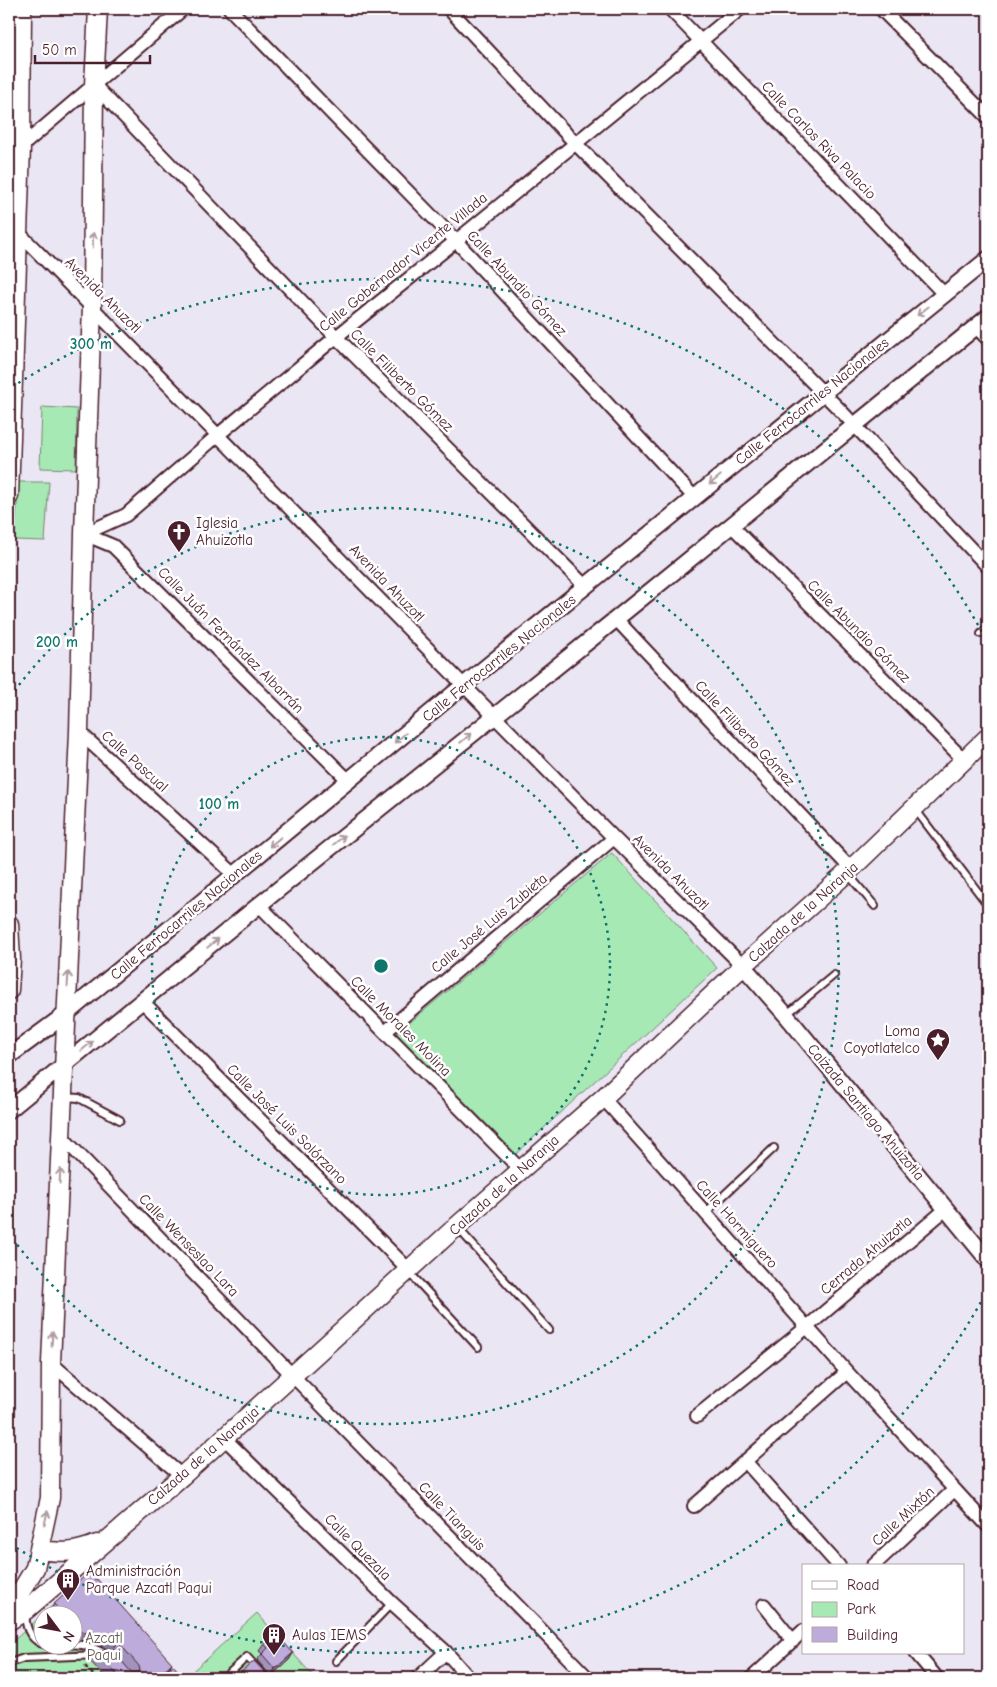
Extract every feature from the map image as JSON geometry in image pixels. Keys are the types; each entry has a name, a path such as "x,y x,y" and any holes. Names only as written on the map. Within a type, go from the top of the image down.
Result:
{"main road":[{"path":"17,1610 35,1568 50,1498 50,1363 62,1137 79,732 92,306 94,85 98,9"},
{"path":"9,496 18,12"},
{"name":"Calzada de la Naranja","path":"9,1620 17,1610 60,1581 182,1476 520,1169 602,1098 743,966 849,871 988,737"},
{"path":"9,924 11,959 9,990"},
{"path":"39,1550 69,1552 82,1550 107,1540"},
{"path":"35,1568 48,1580 60,1581"}],"street":[{"path":"15,152 183,9"},
{"name":"Calle Abundio Gómez","path":"230,9 456,241 694,497"},
{"path":"448,9 575,142 823,392 988,567"},
{"name":"Calle Carlos Riva Palacio","path":"670,9 944,294"},
{"name":"Calle Gobernador Vicente Villada","path":"84,534 126,515 218,435 336,337 740,9"},
{"path":"881,9 988,117"},
{"name":"Calle Filiberto Gómez","path":"94,85 336,337 586,586"},
{"name":"Avenida Ahuzotl","path":"13,227 614,838 743,966"},
{"name":"Calle Ferrocarriles Nacionales","path":"9,1056 66,1014 464,685 988,259"},
{"path":"9,1110 259,905 616,619 988,317"},
{"path":"976,327 988,339"},
{"name":"Calle Abundio Gómez","path":"731,525 964,760"},
{"name":"Calle Juán Fernández Albarrán","path":"84,534 113,546 349,781"},
{"name":"Calle Filiberto Gómez","path":"616,619 849,871"},
{"name":"Calle Pascual","path":"79,732 235,875"},
{"name":"Calle José Luis Zubieta","path":"385,1032 614,838"},
{"name":"Calle Morales Molina","path":"259,905 520,1169"},
{"name":"Calzada Santiago Ahuizotla","path":"743,966 786,1015 988,1260"},
{"name":"Calle José Luis Solórzano","path":"142,1000 408,1271"},
{"name":"Calle Hormiguero","path":"602,1098 847,1372 988,1526"},
{"name":"Calle Wenseslao Lara","path":"62,1137 293,1376"},
{"name":"Cerrada Ahuizotla","path":"697,1416 946,1209"},
{"path":"50,1363 182,1476"},
{"path":"694,1506 847,1372"},
{"name":"Calle Tianguis","path":"293,1376 588,1678"},
{"name":"Calle Quezala","path":"224,1438 392,1603 446,1652 469,1678"},
{"path":"745,1462 838,1564"},
{"name":"Calle Mixtón","path":"875,1564 954,1490"},
{"path":"764,1605 793,1641"},
{"path":"752,1678 802,1632"},
{"path":"418,1678 446,1652"},
{"path":"917,1654 937,1678"}],"lane":[{"path":"981,634 988,627"},
{"path":"914,808 988,905"},
{"path":"849,871 875,906"},
{"path":"786,1015 834,975"},
{"path":"63,1097 79,1098 120,1120"},
{"path":"705,1213 774,1148"},
{"path":"457,1226 549,1330"},
{"path":"408,1271 478,1347"},
{"path":"336,1661 392,1603"},
{"path":"17,1610 34,1640 44,1646 82,1645 108,1654 113,1660"},
{"path":"9,1666 10,1663 24,1658 108,1654"},
{"path":"224,1678 247,1658 266,1678"}],"green space":[{"path":"42,407 77,409 76,469 40,468"},
{"path":"19,482 49,482 45,541 14,540"},
{"path":"612,853 717,968 516,1154 396,1034"},
{"name":"Azcatl Paqui","path":"84,1578 175,1678 15,1678 11,1643 32,1624 32,1654 82,1654 82,1604 54,1604"},
{"path":"257,1613 315,1678 185,1678"}],"building":[{"path":"88,1573 95,1580 97,1579 172,1663 156,1678 120,1678 96,1651 112,1650 132,1673 138,1673 140,1670 139,1666 118,1642 96,1633 82,1632 82,1604 54,1604"},
{"name":"Aulas IEMS","path":"276,1633 293,1653 275,1669 262,1654 268,1648 264,1644"},
{"path":"254,1661 268,1676 266,1678 234,1678"},
{"path":"173,1665 184,1678 169,1678 164,1673"},
{"path":"191,1672 197,1678 184,1678"}],"place":[{"name":"Iglesia Ahuizotla","path":"179,553"},
{"name":"Loma Coyotlatelco","path":"938,1061"},
{"name":"Administración Parque Azcatl Paqui","path":"68,1601"},
{"name":"Aulas IEMS","path":"274,1656"}]}
